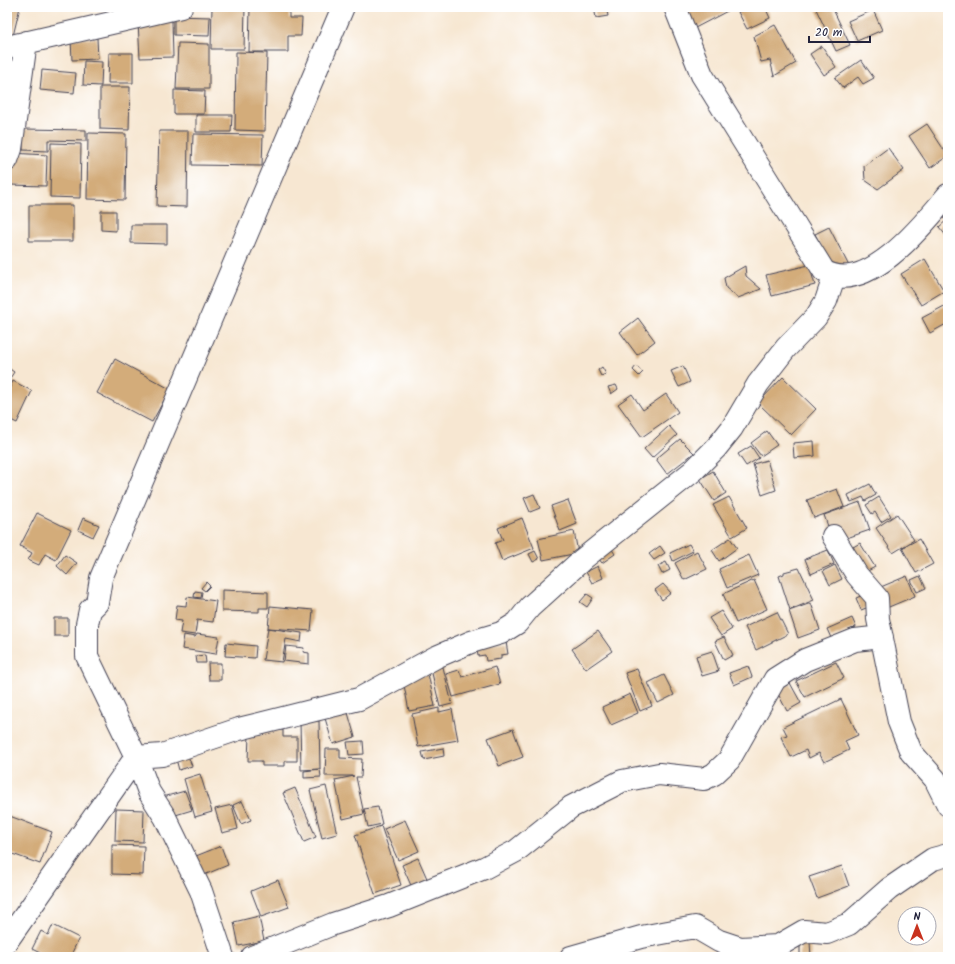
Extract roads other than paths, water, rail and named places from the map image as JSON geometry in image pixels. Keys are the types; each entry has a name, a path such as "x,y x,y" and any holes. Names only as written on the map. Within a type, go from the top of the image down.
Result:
{"street":[{"path":"8,153 16,44 181,7"},
{"path":"223,957 201,891 165,817 149,792 136,757 87,656 87,624 90,610 97,603 101,578 343,7"},
{"path":"675,7 702,75 749,152 789,211 815,258 824,271 834,277 843,277 858,274 874,268 904,243 948,195"},
{"path":"136,757 162,755 239,729 359,698 436,658 471,642 501,633 516,622 530,607 583,559 693,471 716,448 732,428 758,384 786,348 816,317 826,301 834,277"},
{"path":"833,536 857,575 877,598 882,637 899,722 911,752 935,779 948,805"},
{"path":"252,957 333,924 389,906 484,868 516,851 571,807 622,781 659,774 704,779 714,774 730,760 775,679 805,660 855,640 882,637"},
{"path":"7,941 136,757"},
{"path":"571,957 641,937 695,927 719,941 740,948 775,952 804,931 826,933 849,924 889,889 934,859 948,855"}]}
